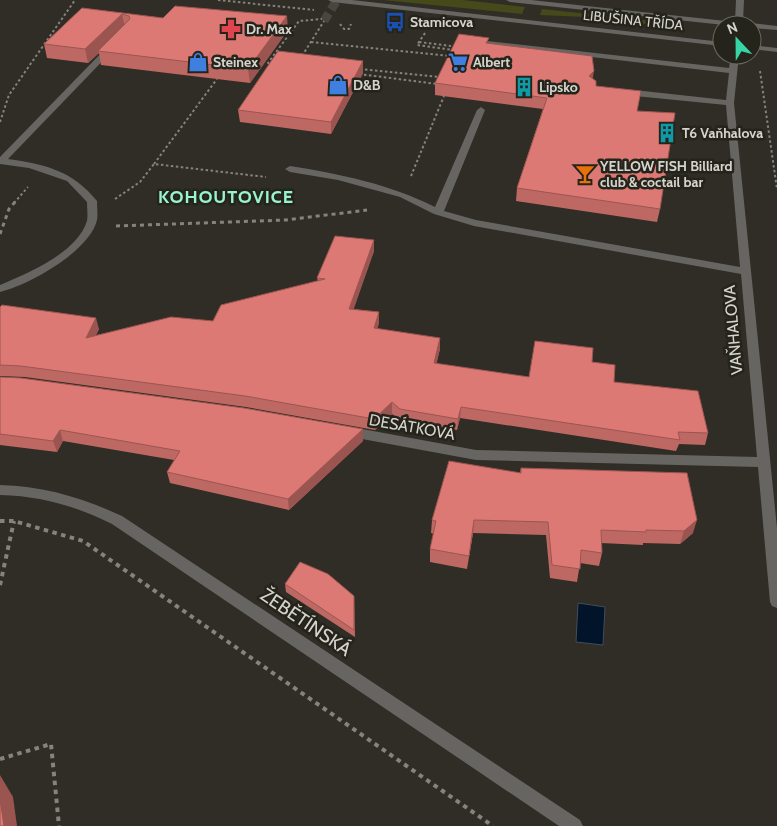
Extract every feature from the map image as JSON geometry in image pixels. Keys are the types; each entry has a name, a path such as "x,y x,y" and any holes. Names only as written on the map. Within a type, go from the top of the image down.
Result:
{"street":[{"name":"LIBUŠINA TŘÍDA","path":"332,0 712,43"},
{"name":"LIBUŠINA TŘÍDA","path":"510,0 712,22"},
{"path":"740,0 741,15"},
{"path":"762,27 777,28"},
{"path":"0,161 121,38"},
{"path":"467,40 734,71"},
{"path":"762,48 777,50"},
{"name":"VAŇHALOVA","path":"734,65 730,103 762,462 777,602"},
{"path":"612,90 730,103"},
{"path":"438,212 481,110"},
{"path":"0,161 31,166 70,179 92,201 92,221 78,244 43,270 0,288"},
{"path":"290,168 339,178 403,195 438,212 474,223 745,271"},
{"name":"DESÁTKOVÁ","path":"332,429 476,455 762,462"},
{"name":"ŽEBĚTÍNSKÁ","path":"0,490 24,489 82,503 117,520 574,826"}],"path":[{"path":"0,122 9,95 75,0"},
{"path":"278,64 268,63 299,21 324,20 298,62"},
{"path":"427,29 417,45 454,50 447,63"},
{"path":"311,42 450,56"},
{"path":"419,42 453,46"},
{"path":"355,68 439,78 443,71"},
{"path":"760,71 777,189"},
{"path":"356,74 443,85"},
{"path":"92,201 115,199 140,182 217,79"},
{"path":"110,226 286,220 390,207 399,204 444,96"},
{"path":"154,164 273,178"},
{"path":"0,234 9,209 33,181"},
{"path":"0,521 14,521 83,541 493,826"},
{"path":"0,585 14,521"},
{"path":"0,759 51,744 59,826"}],"green space":[{"path":"383,0 463,0 525,7 522,14"},
{"path":"542,9 680,24 685,27 585,17 540,15"}],"water":[{"path":"578,603 605,607 603,645 576,642"}],"building":[{"path":"175,6 287,16 248,69 98,51 130,19 129,16 122,14 85,49 44,44 82,8 163,18"},
{"path":"459,34 489,38 486,43 592,56 594,71 589,76 596,81 596,86 641,91 637,111 675,113 660,209 517,188 547,98 435,83"},
{"path":"278,51 363,61 331,122 238,110"},
{"path":"335,236 374,240 349,309 379,312 374,328 440,338 434,363 529,377 535,341 593,348 592,362 615,365 614,382 698,391 708,433 678,432 680,440 461,407 458,419 400,409 392,402 374,419 245,396 21,366 0,365 0,307 2,305 96,318 86,338 171,317 213,321 221,305 325,279 317,278"},
{"path":"0,377 21,378 244,408 363,429 288,499 167,472 180,451 60,430 53,441 0,434"},
{"path":"449,461 521,473 521,468 687,473 697,520 684,531 601,530 602,553 581,550 580,569 552,565 548,522 474,520 469,556 430,549 436,521 432,520"},
{"path":"300,562 328,574 354,596 354,630 285,584"},
{"path":"0,799 4,826 0,826"}],"tunnel":[{"path":"324,21 337,0"}],"place":[{"name":"Stamicova","path":"395,22"},
{"name":"Dr. Max","path":"231,29"},
{"name":"Steinex","path":"198,62"},
{"name":"Albert","path":"458,62"},
{"name":"D&B","path":"338,85"},
{"name":"Lipsko","path":"524,87"},
{"name":"T6 Vaňhalova","path":"667,133"},
{"name":"YELLOW FISH Billiard club & coctail bar","path":"585,174"}],"district":[{"name":"KOHOUTOVICE","path":"226,197"}]}
